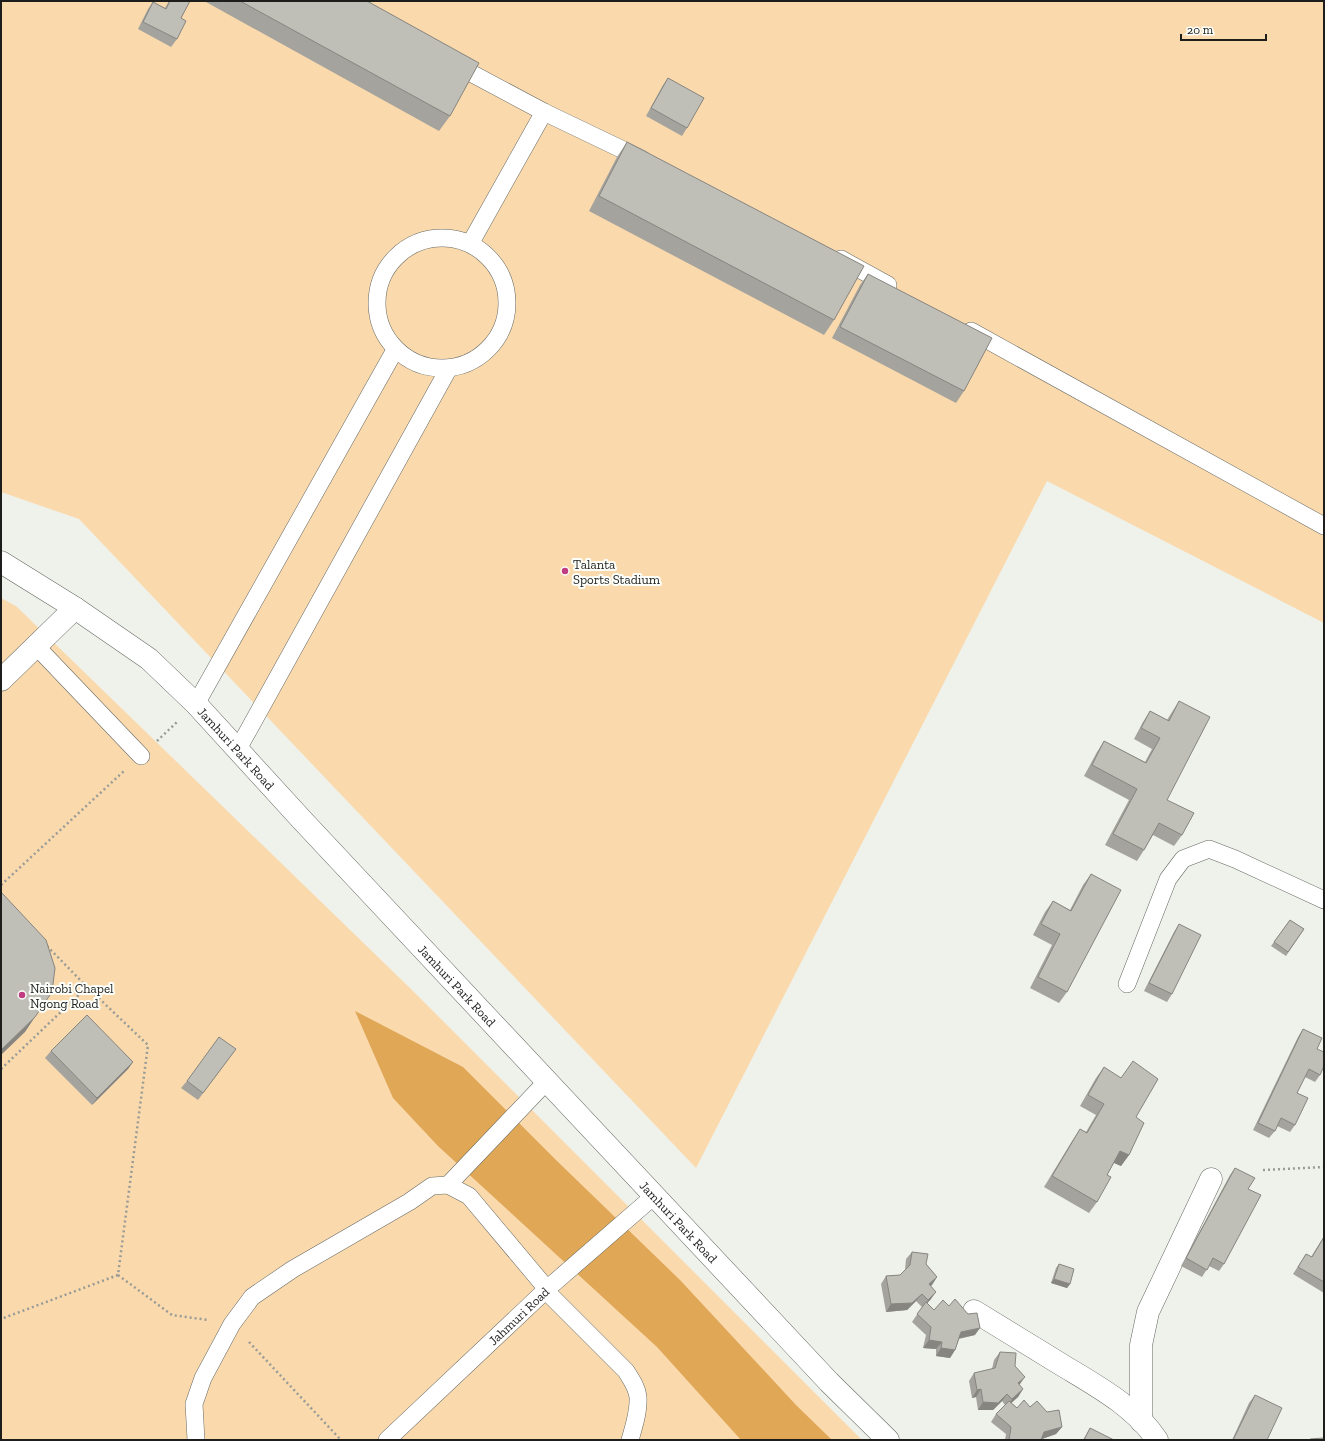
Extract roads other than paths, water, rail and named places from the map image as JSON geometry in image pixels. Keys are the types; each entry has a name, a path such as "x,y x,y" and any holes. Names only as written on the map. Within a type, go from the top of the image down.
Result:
{"street":[{"name":"Jamhuri Park Road","path":"1,562 74,608 149,659 196,704 654,1196 829,1382 888,1440"},
{"path":"1,680 74,608"},
{"path":"1141,1421 1141,1345 1148,1312 1211,1179"},
{"path":"974,1311 1110,1395 1141,1421 1151,1431 1157,1440"}],"lane":[{"path":"441,57 544,112 656,166"},
{"path":"470,244 544,112"},
{"path":"435,238 456,239 476,246 493,261 504,280 508,302 504,324 494,344 477,359 456,368 434,369 412,362 395,350 383,333 377,313 378,292 384,272 397,256 415,244 435,238"},
{"path":"825,250 901,292"},
{"path":"956,323 1324,526"},
{"path":"196,704 395,350"},
{"path":"238,749 449,368"},
{"path":"36,646 141,756"},
{"path":"1127,984 1168,879 1183,859 1209,850 1235,859 1324,900"},
{"path":"448,1184 547,1081"},
{"path":"196,1440 194,1404 203,1378 232,1324 252,1297 293,1269 410,1202 432,1186 448,1184 469,1196 547,1290 626,1371 634,1383 638,1396 636,1419 630,1440"},
{"name":"Jahmuri Road","path":"387,1440 547,1290 654,1196"}],"place":[{"name":"Talanta Sports Stadium","path":"565,571"},
{"name":"Nairobi Chapel Ngong Road","path":"22,995"}]}
